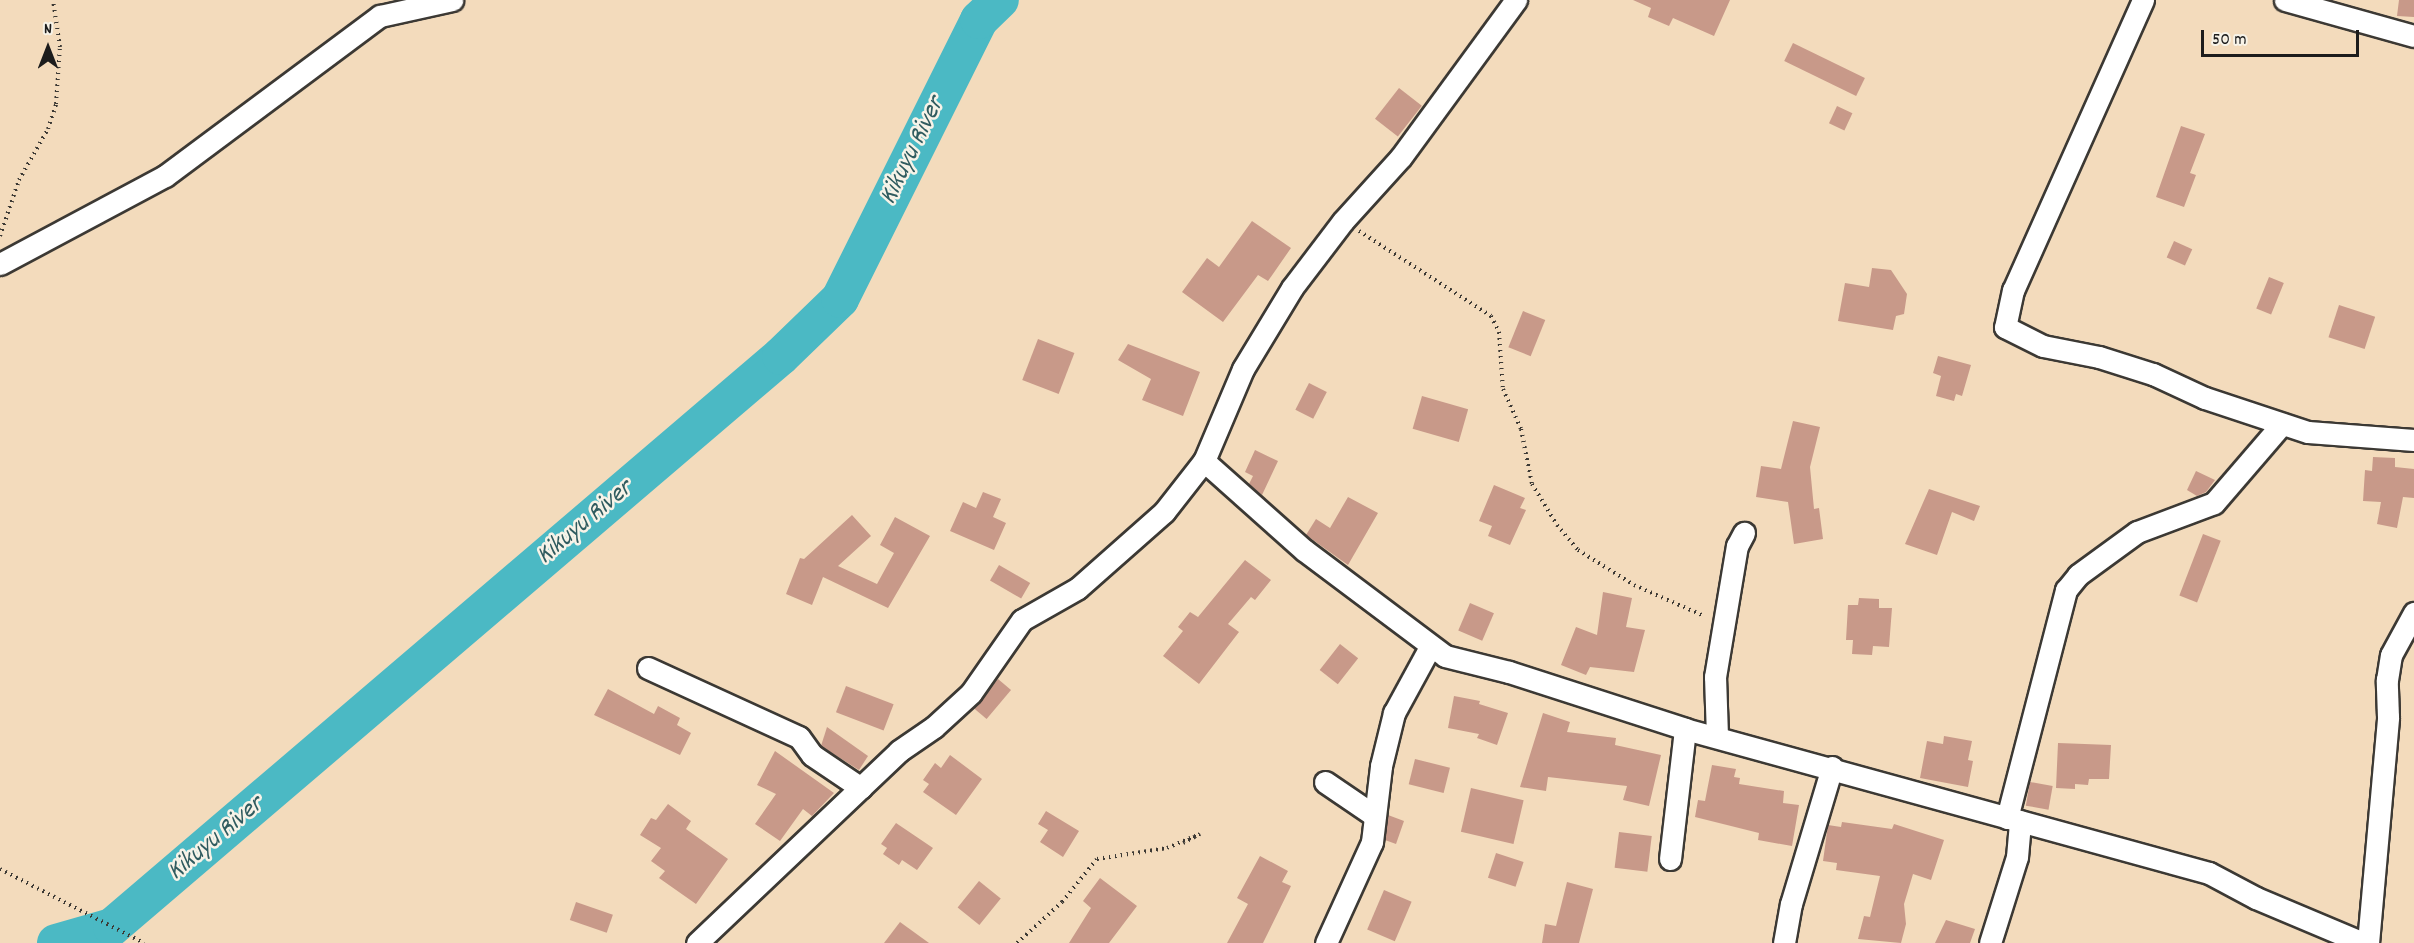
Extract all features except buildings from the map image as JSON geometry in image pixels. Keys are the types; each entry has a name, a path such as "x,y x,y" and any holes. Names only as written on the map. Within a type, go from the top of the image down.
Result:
{"street":[{"path":"2,262 117,199 165,176 380,16 452,0"},
{"path":"697,943 899,751 934,727 971,693 1022,620 1078,588 1164,512 1204,461 1243,369 1292,288 1343,221 1401,157 1516,0"},
{"path":"2143,0 2013,290 2005,327 2043,346 2099,357 2152,374 2205,398 2308,432 2414,440"},
{"path":"2285,0 2414,36"},
{"path":"1990,943 2017,856 2013,820 2066,590 2078,575 2137,532 2214,503 2282,424"},
{"path":"1204,461 1304,550 1444,656 1509,672 1685,729 1832,767 2013,820 2068,831 2118,850 2209,873 2256,898 2363,943"},
{"path":"1717,736 1715,677 1737,546 1744,533"},
{"path":"2368,943 2388,717 2386,680 2391,655 2414,613"},
{"path":"1326,943 1372,842 1381,765 1394,713 1430,647"},
{"path":"648,668 799,737 812,755 861,788"},
{"path":"1670,859 1685,729"},
{"path":"1784,943 1791,904 1832,767"},
{"path":"1325,782 1375,816"}],"path":[{"path":"0,236 19,180 48,129 56,104 60,47 53,0"},
{"path":"1343,221 1491,316 1499,332 1503,388 1527,448 1532,484 1557,525 1578,550 1634,585 1722,627"},
{"path":"1017,943 1062,902 1097,859 1167,848 1200,834 1183,843"},
{"path":"0,869 144,943"}],"waterway":[{"name":"Kikuyu River","path":"56,943 112,927 781,356 840,299 979,20 1000,0"}]}
